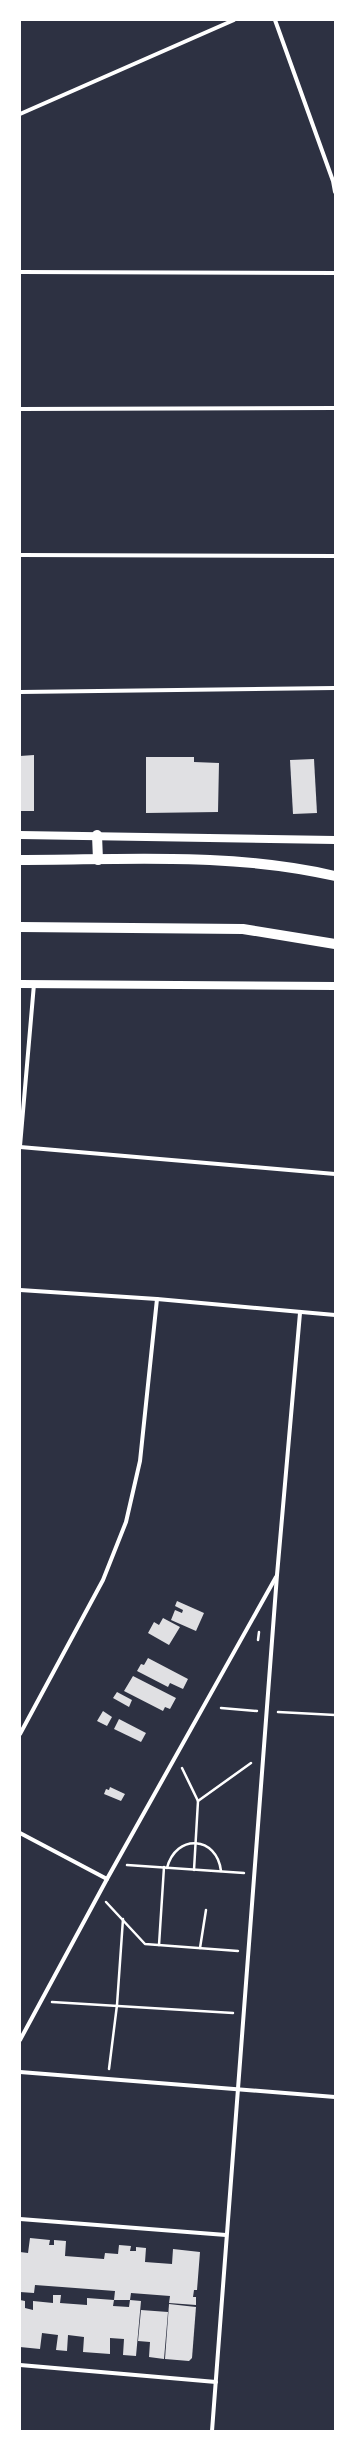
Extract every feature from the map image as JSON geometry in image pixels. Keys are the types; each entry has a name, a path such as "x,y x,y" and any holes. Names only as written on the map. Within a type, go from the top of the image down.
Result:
{"main road":[{"path":"20,835 97,835 335,840"},
{"path":"97,835 98,860"},
{"path":"20,860 216,860 295,868 335,876"},
{"path":"20,927 243,929 335,944"},
{"path":"20,984 335,986"}],"street":[{"path":"20,114 234,20"},
{"path":"275,20 333,181 335,192"},
{"path":"20,272 335,273"},
{"path":"20,409 335,408"},
{"path":"20,555 335,556"},
{"path":"20,692 335,688"},
{"path":"34,984 20,1147 335,1174"},
{"path":"20,1290 157,1299 335,1315"},
{"path":"20,1734 103,1580 126,1522 140,1461 157,1299"},
{"path":"212,2431 277,1575 300,1312"},
{"path":"20,2040 115,1864 277,1575"},
{"path":"20,1833 107,1879"},
{"path":"20,2072 335,2097"},
{"path":"20,2219 226,2235"},
{"path":"20,2365 216,2382"}],"path":[{"path":"221,1708 335,1715"},
{"path":"198,1801 264,1754"},
{"path":"176,1756 198,1801 194,1870"},
{"path":"159,1945 165,1867 171,1856 179,1847 195,1843 204,1845 214,1852 220,1863 222,1871"},
{"path":"115,1864 254,1873"},
{"path":"98,1895 123,1918 144,1944 248,1951"},
{"path":"200,1948 206,1910"},
{"path":"108,2080 117,2006 123,1918"},
{"path":"40,2002 243,2014"}],"building":[{"path":"34,755 34,811 20,811 20,756"},
{"path":"146,757 194,757 194,762 219,763 218,812 146,813"},
{"path":"314,759 317,813 293,814 290,760"},
{"path":"177,1601 204,1613 196,1631 171,1620 175,1610 182,1613 183,1610 175,1606"},
{"path":"163,1618 180,1627 169,1645 148,1633 154,1622 159,1625"},
{"path":"148,1658 188,1679 183,1689 170,1683 168,1687 137,1671 141,1664 144,1665"},
{"path":"133,1676 176,1698 170,1709 165,1707 163,1711 124,1691"},
{"path":"117,1692 132,1700 129,1707 113,1698"},
{"path":"103,1711 112,1717 107,1726 97,1721"},
{"path":"119,1719 146,1733 141,1742 114,1729"},
{"path":"110,1787 125,1794 121,1801 104,1794 106,1789 109,1790"},
{"path":"30,2238 50,2240 49,2245 54,2245 54,2240 66,2241 65,2256 104,2259 105,2253 118,2254 119,2245 131,2246 130,2251 136,2251 136,2247 146,2248 145,2262 172,2264 173,2249 200,2252 197,2290 194,2290 193,2297 196,2297 196,2305 169,2303 170,2296 131,2293 130,2300 114,2300 115,2291 35,2285 34,2293 20,2292 20,2252 28,2253"},
{"path":"53,2295 61,2295 60,2303 87,2305 87,2298 114,2300 113,2306 129,2307 130,2300 141,2301 136,2356 123,2355 124,2339 110,2338 110,2354 83,2352 84,2337 68,2335 67,2351 56,2350 58,2335 42,2333 40,2349 20,2347 20,2300 25,2301 25,2308 33,2310 33,2301 53,2303"},
{"path":"169,2304 196,2307 192,2358 189,2361 165,2359"},
{"path":"141,2310 168,2312 164,2359 149,2357 150,2342 138,2341"}]}
